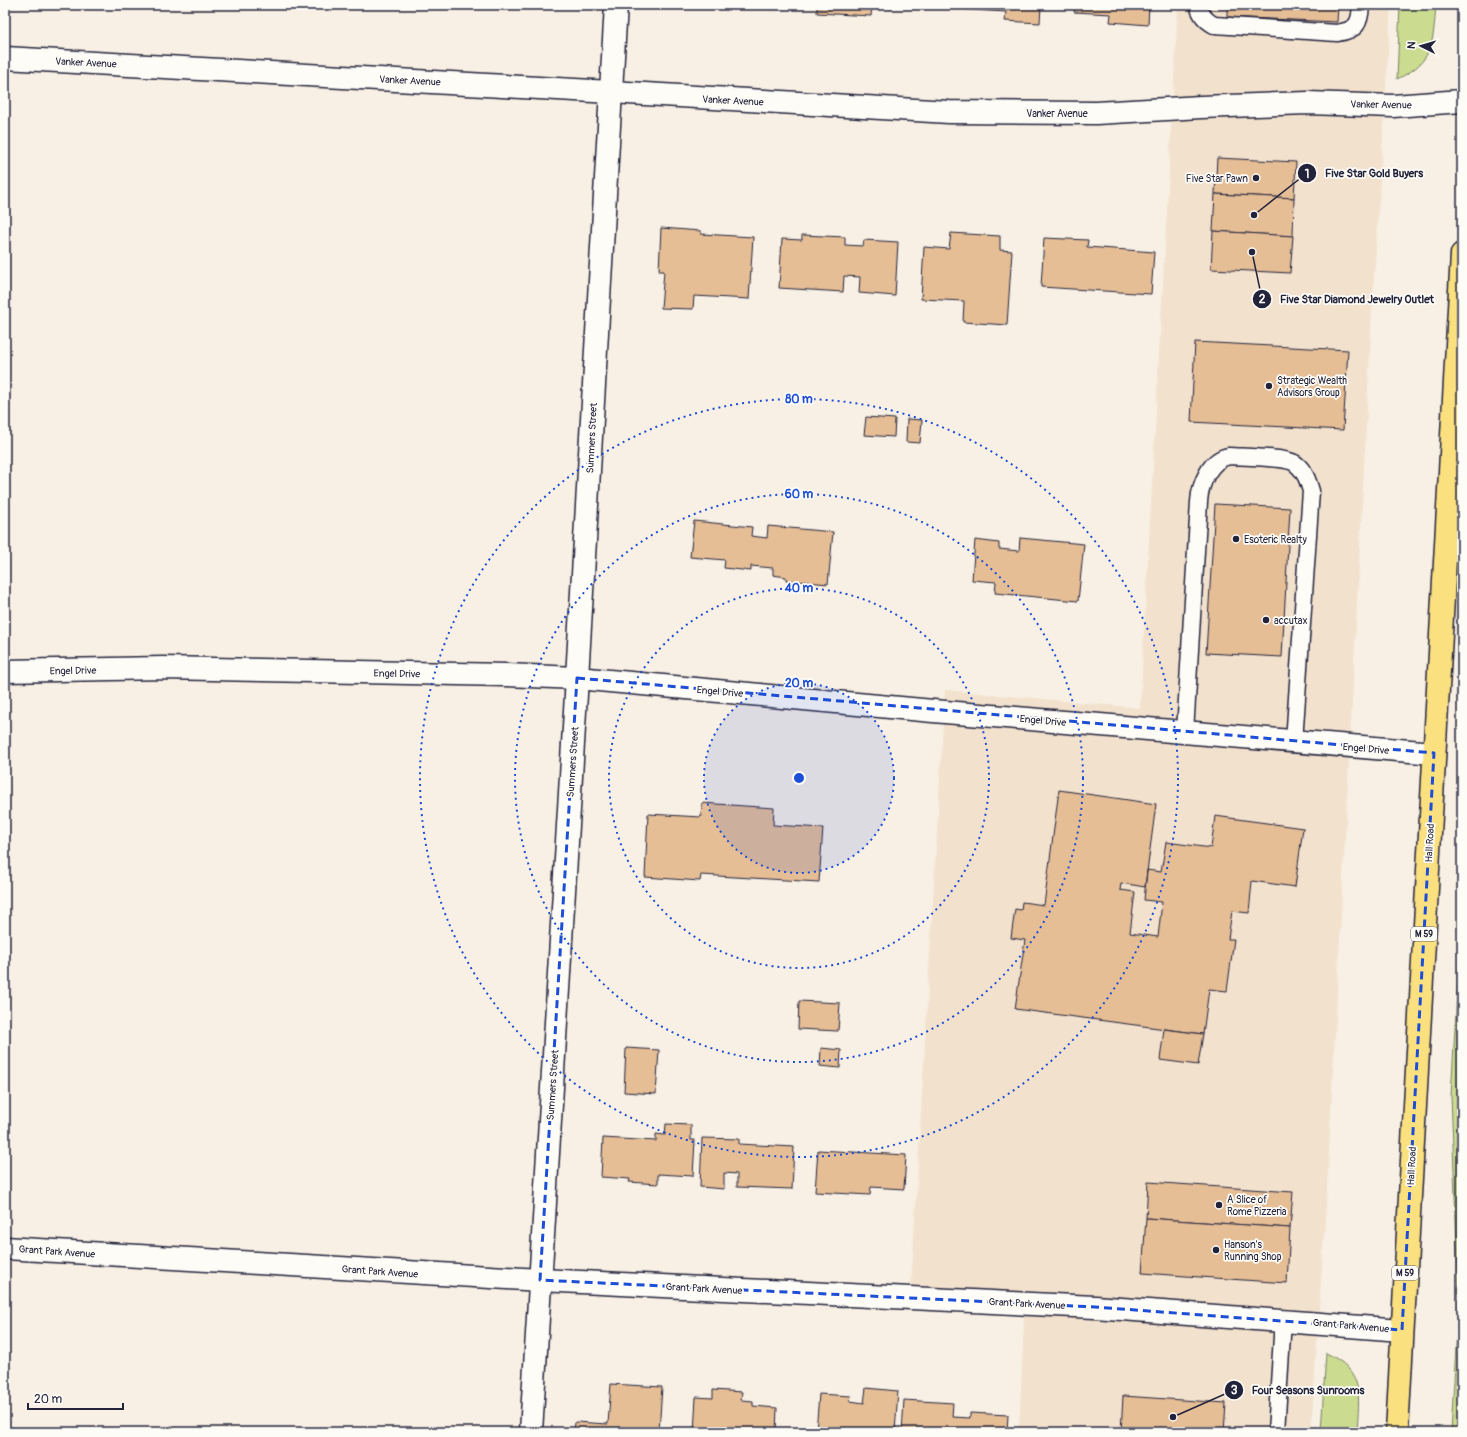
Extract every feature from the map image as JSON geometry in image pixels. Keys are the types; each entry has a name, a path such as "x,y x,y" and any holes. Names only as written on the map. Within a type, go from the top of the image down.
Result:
{"highway":[{"name":"Hall Road","path":"1396,1432 1462,254"}],"street":[{"name":"Summers Street","path":"531,1432 616,5"},
{"name":"Vanker Avenue","path":"5,58 957,112 1096,113 1308,103 1393,106 1462,101"},
{"name":"Engel Drive","path":"5,671 163,668 506,675 577,678 933,711 1434,753"},
{"name":"Grant Park Avenue","path":"5,1248 540,1280 1095,1307 1402,1330"}],"lane":[{"path":"1198,5 1201,15 1207,22 1214,25 1337,33 1351,29 1357,25 1360,19 1361,5"},
{"path":"1185,732 1199,502 1203,482 1217,461 1224,457 1229,456 1284,460 1296,463 1305,474 1312,490 1294,742"},
{"path":"1276,1432 1283,1320"}],"highlighted area":[{"path":"577,678 1434,753 1402,1330 1095,1307 540,1280"}],"shaded area":[{"path":"1178,5 1391,5 1372,311 1327,1189 1311,1432 1019,1432 1025,1299 911,1289 945,690 1140,708"}],"green space":[{"path":"1400,5 1436,5 1432,40 1425,58 1409,72 1397,79"},
{"path":"1462,908 1462,1432 1451,1432 1459,1296 1451,1096"},
{"path":"1326,1353 1339,1360 1348,1368 1357,1385 1357,1432 1321,1432"}],"building":[{"path":"742,5 773,5 773,9 742,7"},
{"path":"817,5 892,5 892,8 872,7 871,16 817,13"},
{"path":"938,5 1041,5 1040,23 1005,21 1006,12 938,8"},
{"path":"1075,5 1149,5 1148,25 1110,22 1111,14 1074,12"},
{"path":"1227,5 1338,5 1337,22 1227,17"},
{"name":"Five Star Pawn","path":"1217,158 1296,162 1294,198 1215,194"},
{"path":"1215,194 1294,198 1293,236 1213,231"},
{"path":"661,228 701,231 701,234 753,237 749,299 694,296 693,309 661,308 664,271 659,271"},
{"path":"1213,231 1293,236 1290,273 1211,269"},
{"path":"951,233 1000,236 1000,250 1012,251 1007,325 963,322 964,301 921,299 924,247 949,249"},
{"path":"802,235 845,237 845,245 863,246 864,240 898,242 895,296 859,293 860,277 844,276 843,292 779,288 782,239 802,240"},
{"path":"1044,238 1088,240 1087,247 1154,252 1151,294 1041,287"},
{"name":"Strategic Wealth Advisors Group","path":"1195,342 1348,350 1343,430 1191,422"},
{"path":"866,417 895,419 894,437 864,435"},
{"path":"907,419 922,420 920,443 906,442"},
{"path":"1215,504 1290,508 1282,657 1206,653"},
{"path":"694,521 752,527 751,536 767,538 768,526 833,532 828,584 786,580 786,577 773,575 773,568 751,566 751,571 724,568 725,560 690,557"},
{"path":"1020,538 1084,544 1078,601 995,593 996,582 972,580 975,540 999,543 999,549 1019,551"},
{"path":"1059,790 1156,804 1147,870 1161,872 1166,842 1211,848 1215,816 1303,828 1295,887 1252,881 1249,913 1232,911 1228,939 1234,939 1227,991 1209,989 1203,1034 1015,1009 1025,940 1011,938 1015,909 1021,910 1022,902 1044,905","holes":["1146,878 1144,900 1162,902 1158,937 1130,933 1135,892 1120,890 1121,883 1145,887"]},
{"path":"702,803 774,808 773,825 823,828 819,882 701,875 700,881 645,877 648,814 701,817"},
{"path":"799,1001 840,1003 838,1031 798,1029"},
{"path":"1164,1029 1203,1034 1198,1065 1160,1060"},
{"path":"626,1048 659,1050 656,1094 624,1092"},
{"path":"821,1048 841,1050 840,1068 820,1066"},
{"path":"666,1124 691,1125 691,1140 695,1140 693,1176 658,1174 658,1184 629,1182 630,1179 601,1177 603,1138 656,1141 656,1134 665,1135"},
{"path":"702,1138 739,1139 739,1144 794,1147 792,1189 737,1187 737,1174 724,1173 724,1189 700,1187"},
{"path":"818,1150 906,1155 904,1189 871,1187 870,1195 815,1192"},
{"name":"A Slice of Rome Pizzeria","path":"1148,1182 1293,1192 1290,1228 1146,1218"},
{"name":"Hanson's Running Shop","path":"1146,1218 1290,1228 1287,1283 1142,1273"},
{"path":"611,1384 662,1387 659,1432 574,1432 575,1422 608,1424"},
{"path":"866,1388 898,1391 895,1432 816,1432 819,1394 851,1396 850,1401 864,1403"},
{"path":"713,1390 742,1392 741,1400 753,1401 753,1406 777,1408 776,1432 694,1432 696,1397 713,1398"},
{"path":"1123,1396 1226,1403 1224,1432 1121,1432"},
{"path":"904,1400 953,1403 952,1417 970,1418 970,1413 1008,1415 1007,1432 902,1432"}],"place":[{"name":"Five Star Pawn","path":"1256,178"},
{"name":"Five Star Gold Buyers","path":"1254,215"},
{"name":"Five Star Diamond Jewelry Outlet","path":"1252,252"},
{"name":"Strategic Wealth Advisors Group","path":"1269,386"},
{"name":"Esoteric Realty","path":"1236,539"},
{"name":"accutax","path":"1266,620"},
{"name":"A Slice of Rome Pizzeria","path":"1219,1205"},
{"name":"Hanson's Running Shop","path":"1216,1250"},
{"name":"Four Seasons Sunrooms","path":"1173,1417"}]}
